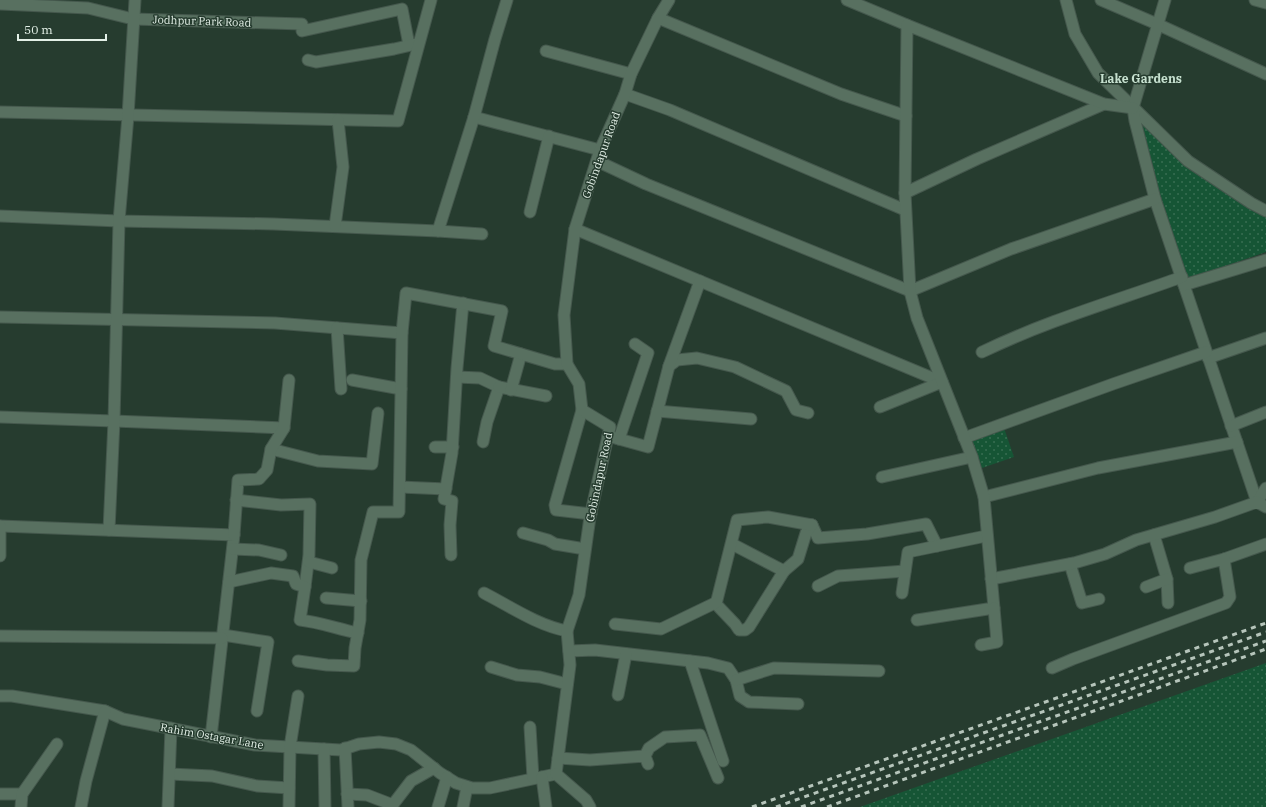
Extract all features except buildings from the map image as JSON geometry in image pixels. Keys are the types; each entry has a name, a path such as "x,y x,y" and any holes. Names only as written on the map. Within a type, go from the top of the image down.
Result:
{"street":[{"path":"110,530 119,221 128,116 135,0"},
{"path":"0,112 398,121 414,44 431,0"},
{"path":"438,231 474,117 507,0"},
{"name":"Gobindapur Road","path":"556,774 570,664 567,631 579,595 591,514 614,437 610,427 582,410 579,384 567,364 564,315 575,229 600,150 625,94 631,74 658,18 669,0"},
{"path":"847,0 1104,104 1133,108"},
{"path":"1066,0 1075,34 1098,73 1188,161 1251,203 1266,211"},
{"path":"1101,0 1266,73"},
{"path":"1164,0 1133,108 1135,122 1155,199 1231,426 1261,504"},
{"path":"1255,0 1266,3"},
{"name":"Jodhpur Park Road","path":"0,4 88,8 133,19 302,24 302,31 402,9 414,44"},
{"path":"658,18 841,94 906,116"},
{"path":"906,25 905,210 910,291 917,318 972,457 984,497 986,536 997,642 981,645"},
{"path":"308,60 316,62 394,49 414,44"},
{"path":"546,51 631,74"},
{"path":"625,94 670,110 905,210"},
{"path":"905,193 977,159 1104,104"},
{"path":"474,117 600,150"},
{"path":"335,226 343,167 338,120"},
{"path":"530,212 549,136"},
{"path":"597,161 646,184 910,291 1011,249 1155,199"},
{"path":"0,216 119,221 335,226 482,234"},
{"path":"575,229 942,382"},
{"path":"982,352 1002,342 1080,313 1183,281 1266,260"},
{"path":"635,344 648,353 614,437 648,447 669,366 700,281"},
{"path":"298,661 327,665 354,666 355,648 360,620 362,560 372,512 399,512 402,333 406,293 502,311 494,346 555,364 567,364"},
{"path":"451,555 450,525 452,501 444,499 453,447 463,303"},
{"path":"0,316 275,323 402,333"},
{"path":"336,328 341,389"},
{"path":"964,438 1114,384 1266,338"},
{"path":"511,390 521,354"},
{"path":"669,366 677,360 697,358 735,367 786,390 796,410 808,413"},
{"path":"457,377 480,378 499,387 546,396"},
{"path":"211,737 233,549 238,480 258,478 267,470 271,449 284,428 289,380"},
{"path":"352,380 401,389"},
{"path":"880,407 942,382"},
{"path":"483,442 487,422 499,387"},
{"path":"582,410 555,505 556,510 591,514"},
{"path":"658,411 751,419"},
{"path":"1231,426 1266,412"},
{"path":"271,449 318,461 372,464 378,413"},
{"path":"0,417 114,420 284,428"},
{"path":"984,497 1098,468 1237,442"},
{"path":"436,447 453,447"},
{"path":"882,477 972,457"},
{"path":"400,487 446,490"},
{"path":"1261,504 1266,488"},
{"path":"236,500 281,505 310,504 309,562 300,620 308,620 358,633"},
{"path":"991,579 1070,564 1105,554 1136,540 1178,526 1261,504"},
{"path":"615,624 661,629 714,603 732,544 737,520 768,517 812,525"},
{"path":"812,525 818,538 867,534 926,524 937,546"},
{"path":"714,603 739,630 745,630 749,627 784,571 798,560 806,532 812,525"},
{"path":"0,556 0,526 234,535"},
{"path":"523,533 548,540 555,544 586,549"},
{"path":"1154,535 1167,579 1168,603"},
{"path":"902,593 908,552 986,536"},
{"path":"732,544 784,571"},
{"path":"1190,568 1224,559 1266,544"},
{"path":"233,549 259,550 281,555"},
{"path":"1052,668 1226,603 1230,597 1224,559"},
{"path":"309,562 332,568"},
{"path":"1070,564 1082,603 1099,599"},
{"path":"818,586 838,576 905,571"},
{"path":"229,582 271,573 293,576 296,584 305,587"},
{"path":"1146,587 1167,579"},
{"path":"484,593 532,619 556,629 567,631"},
{"path":"326,598 361,601"},
{"path":"917,620 994,608"},
{"path":"0,636 223,636 268,642 257,711"},
{"path":"569,652 596,650 708,663 728,668 736,680 740,696 750,702 798,704"},
{"path":"618,695 626,654"},
{"path":"690,661 723,760"},
{"path":"491,667 517,675 540,677 567,684"},
{"path":"736,680 774,668 879,671"},
{"name":"Rahim Ostagar Lane","path":"0,696 12,696 105,711 123,719 255,745 324,749 345,748 359,744 379,742 396,744 411,750 456,783 472,788 490,788 556,774"},
{"path":"289,807 290,747 298,696"},
{"path":"81,807 86,781 105,711"},
{"path":"530,727 538,778 546,807"},
{"path":"168,807 171,728"},
{"path":"558,758 590,760 646,760 649,748 665,737 700,735 718,778"},
{"path":"21,807 22,794 57,744"},
{"path":"345,748 348,807"},
{"path":"324,749 325,807"},
{"path":"347,794 367,795 392,806 411,781 434,768"},
{"path":"170,774 212,776 257,786 289,788"},
{"path":"556,774 586,800 590,807"},
{"path":"438,807 447,777"},
{"path":"463,807 468,786"},
{"path":"0,794 22,794"}],"green space":[{"path":"1138,120 1194,172 1266,216 1266,252 1185,280"},
{"path":"1004,428 1014,457 979,469 969,440"},
{"path":"1266,663 1266,807 860,807"}],"railway":[{"path":"752,807 1266,623"},
{"path":"776,807 1266,632"},
{"path":"801,807 1266,641"},
{"path":"827,807 1266,649"}],"district":[{"name":"Lake Gardens","path":"1141,79"}]}
